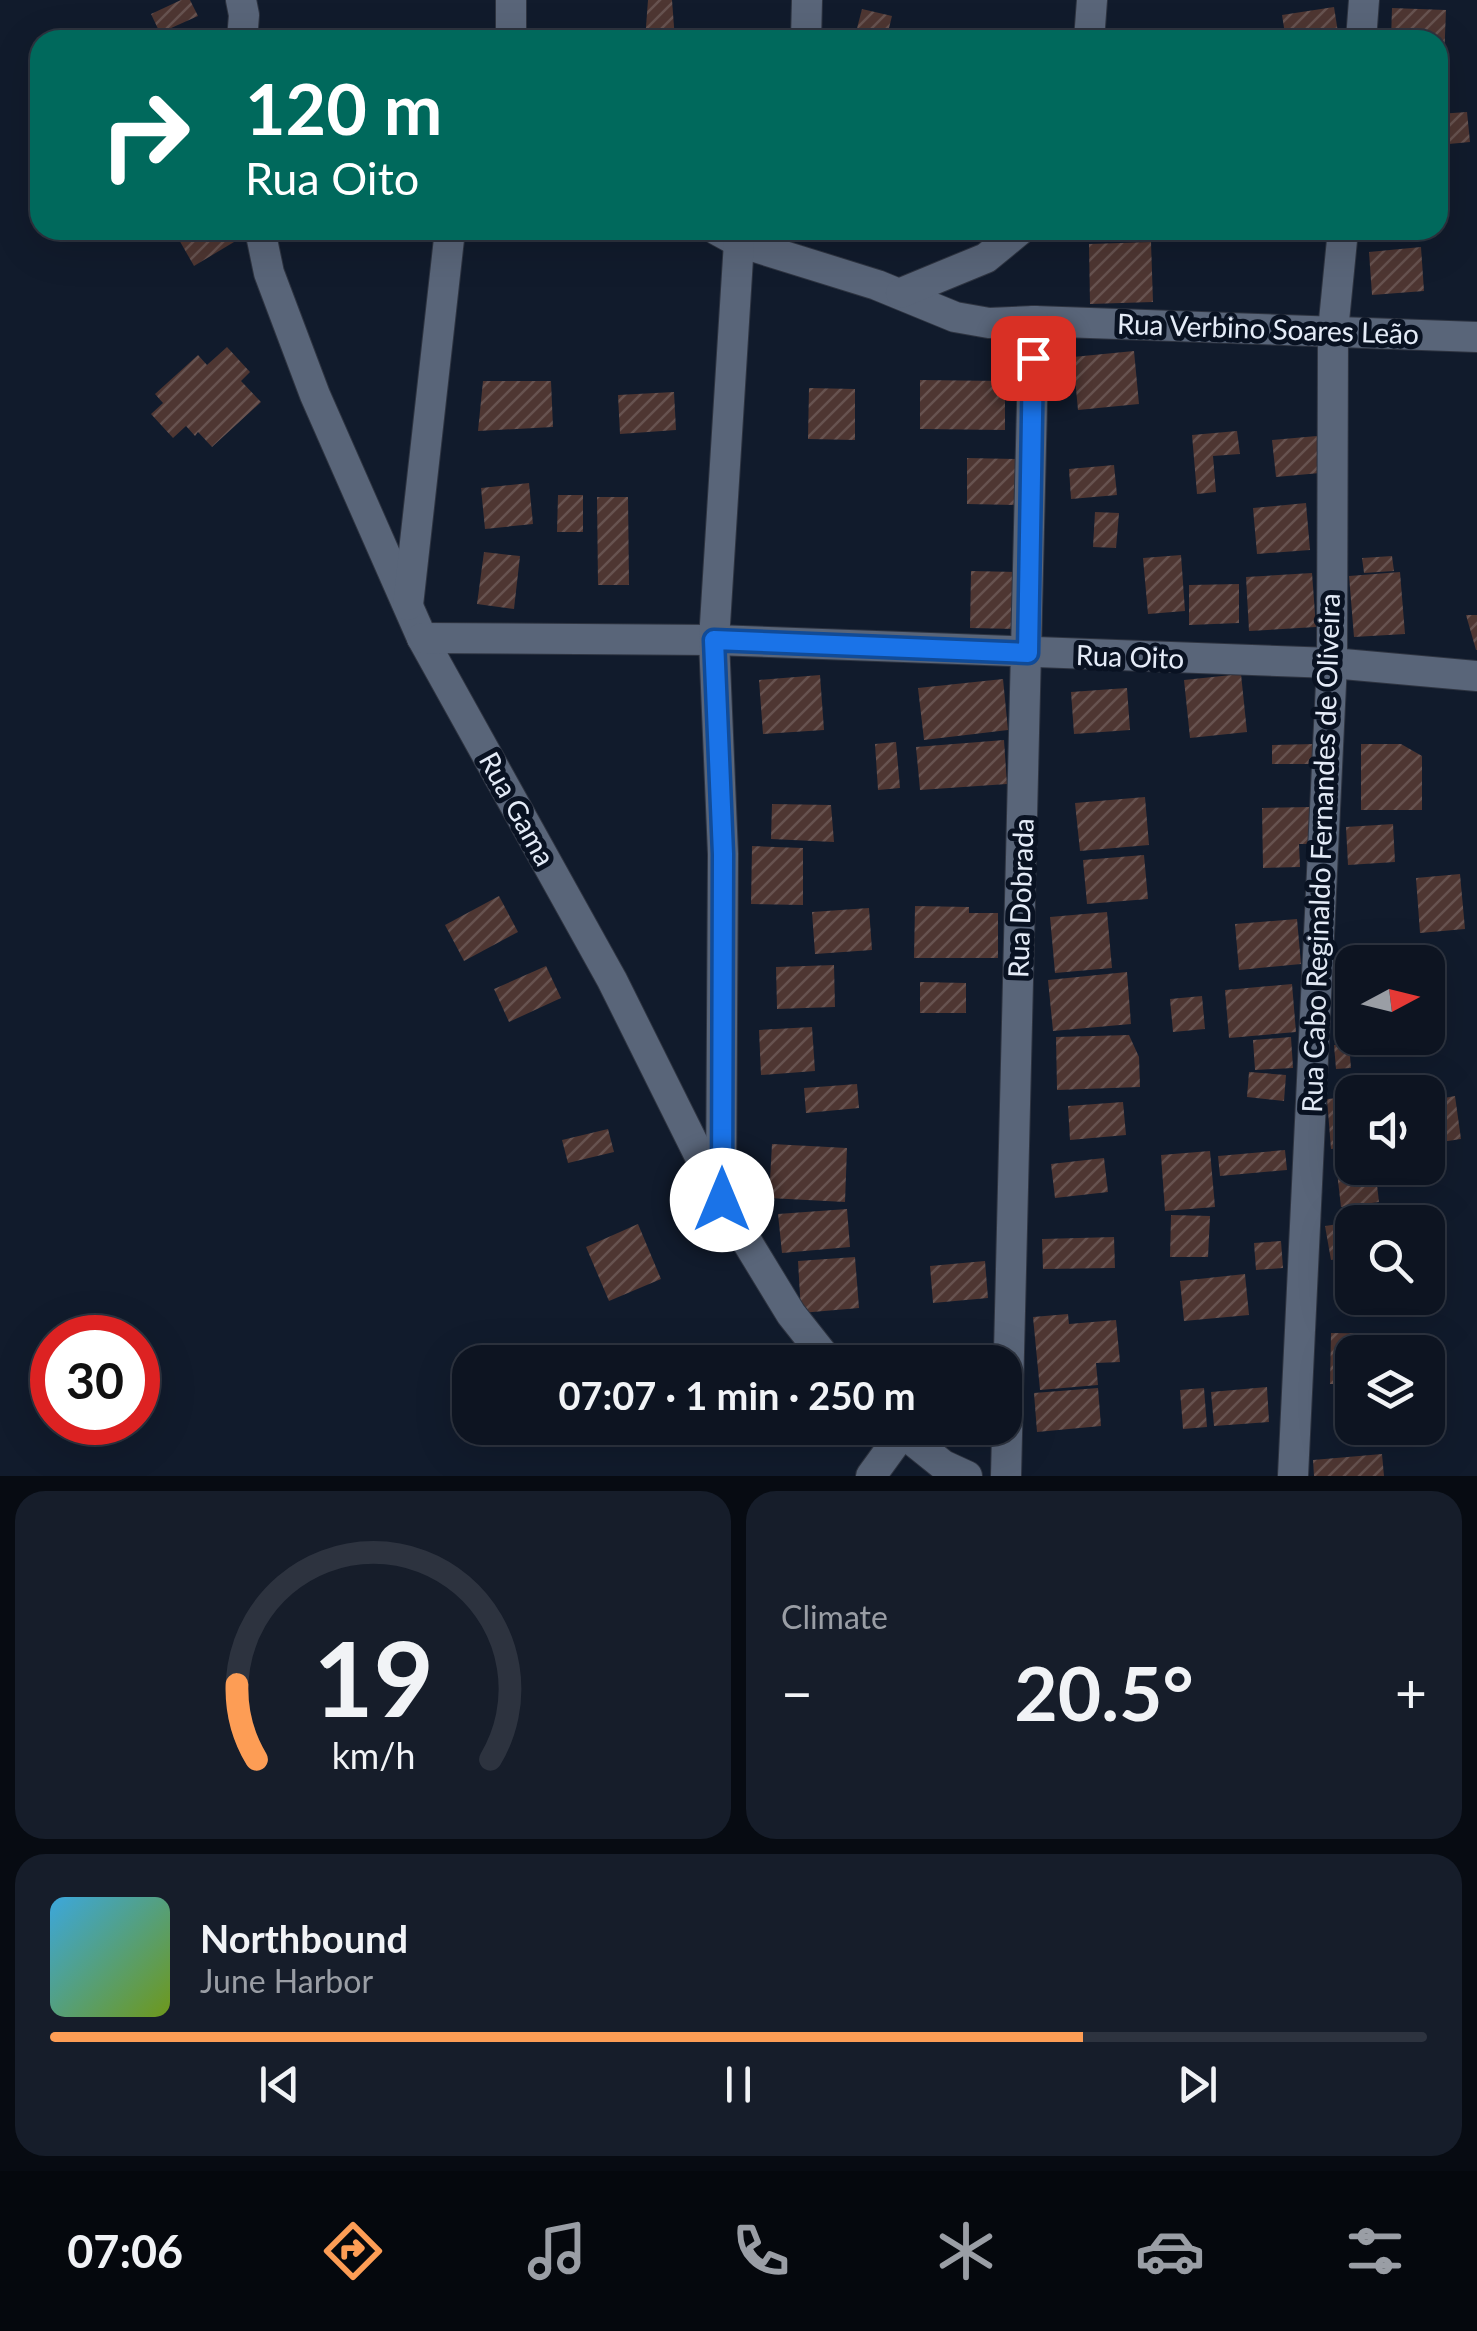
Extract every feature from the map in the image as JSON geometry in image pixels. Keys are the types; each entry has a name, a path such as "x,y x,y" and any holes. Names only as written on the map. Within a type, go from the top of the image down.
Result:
{"street":[{"path":"240,0 243,30"},
{"path":"510,30 511,0"},
{"path":"806,30 807,0"},
{"path":"1090,30 1092,0"},
{"path":"1361,30 1364,0"},
{"name":"Rua Gama","path":"262,240 269,273 315,395 422,638 612,980 722,1200 791,1314 815,1345"},
{"path":"408,606 449,240"},
{"path":"722,1200 723,854 714,640 728,240"},
{"name":"Rua Verbino Soares Leão","path":"739,240 900,294 955,317 989,323 1034,321 1477,337"},
{"path":"797,261 798,240"},
{"path":"900,294 986,258 1008,240"},
{"name":"Rua Cabo Reginaldo Fernandes de Oliveira","path":"1293,1476 1332,663 1334,331 1342,240"},
{"name":"Rua Dobrada","path":"1006,1476 1034,321"},
{"name":"Rua Oito","path":"422,638 714,640 1332,663 1477,676"},
{"path":"871,1476 891,1445"},
{"path":"918,1445 951,1472"}],"building":[{"path":"181,0 190,0 198,16 159,30 151,14"},
{"path":"648,0 672,0 674,30 646,30"},
{"path":"1334,7 1338,30 1284,30 1282,15"},
{"path":"1392,8 1446,10 1445,30 1391,30"},
{"path":"862,9 892,16 888,30 857,30"},
{"path":"1467,112 1470,142 1448,144 1448,113"},
{"path":"179,240 237,240 194,266"},
{"path":"1151,242 1153,302 1090,304 1089,244"},
{"path":"1421,247 1424,291 1372,295 1369,252"},
{"path":"227,347 250,372 241,381 261,402 212,447 186,426 173,438 151,414 163,403 155,394 198,355 207,365"},
{"path":"1134,351 1139,404 1078,410 1073,357"},
{"path":"920,380 1005,381 1005,430 920,429"},
{"path":"483,381 551,381 553,427 478,431"},
{"path":"809,388 855,389 855,440 808,439"},
{"path":"674,392 676,430 620,434 618,395"},
{"path":"1237,431 1240,454 1213,456 1216,492 1197,494 1192,435"},
{"path":"1317,436 1320,473 1276,477 1272,440"},
{"path":"967,458 1016,459 1015,505 967,504"},
{"path":"1114,465 1117,495 1071,499 1069,469"},
{"path":"529,483 533,524 485,529 481,488"},
{"path":"558,495 583,495 583,532 557,532"},
{"path":"597,497 628,497 629,585 598,585"},
{"path":"1306,503 1310,550 1257,554 1253,508"},
{"path":"1095,512 1119,513 1116,548 1093,547"},
{"path":"484,552 520,556 514,609 477,604"},
{"path":"1181,555 1185,611 1148,614 1143,558"},
{"path":"1392,556 1394,571 1364,573 1362,558"},
{"path":"971,571 1017,572 1016,629 970,628"},
{"path":"1400,572 1405,634 1354,637 1349,576"},
{"path":"1312,573 1316,627 1249,631 1246,577"},
{"path":"1239,584 1239,623 1189,625 1189,585"},
{"path":"1466,615 1477,615 1477,650 1476,650"},
{"path":"1241,674 1247,732 1190,738 1184,680"},
{"path":"820,675 824,730 763,734 759,680"},
{"path":"1003,679 1008,730 924,740 918,688"},
{"path":"1127,688 1130,730 1074,734 1071,692"},
{"path":"1004,740 1007,784 920,790 916,747"},
{"path":"896,742 900,788 878,790 875,744"},
{"path":"1314,744 1315,764 1272,764 1272,745"},
{"path":"1361,744 1401,744 1422,756 1422,810 1361,810"},
{"path":"1145,797 1149,845 1080,851 1075,803"},
{"path":"772,804 831,805 834,842 771,839"},
{"path":"1310,807 1311,844 1299,844 1300,867 1263,868 1262,808"},
{"path":"1393,824 1395,862 1348,865 1346,827"},
{"path":"752,846 803,848 803,905 751,904"},
{"path":"1144,855 1148,899 1087,904 1083,860"},
{"path":"1460,874 1465,929 1420,933 1416,878"},
{"path":"499,896 518,932 464,961 445,925"},
{"path":"915,906 969,907 969,913 998,913 998,958 914,958"},
{"path":"869,908 872,950 815,954 812,912"},
{"path":"1107,912 1112,968 1055,973 1050,917"},
{"path":"1297,919 1301,964 1239,970 1235,924"},
{"path":"834,965 835,1007 777,1009 776,967"},
{"path":"546,966 561,998 509,1022 494,989"},
{"path":"1127,972 1131,1024 1053,1031 1048,980"},
{"path":"920,982 966,983 966,1013 920,1013"},
{"path":"1292,984 1296,1032 1229,1038 1225,990"},
{"path":"1202,996 1205,1029 1173,1032 1170,999"},
{"path":"812,1027 815,1071 761,1075 759,1030"},
{"path":"1129,1035 1139,1057 1140,1087 1057,1090 1056,1037"},
{"path":"1291,1037 1293,1068 1255,1070 1253,1040"},
{"path":"1334,1045 1335,1055 1350,1055 1351,1068 1336,1069"},
{"path":"1249,1072 1286,1075 1284,1101 1247,1097"},
{"path":"857,1084 859,1108 806,1113 804,1088"},
{"path":"1455,1096 1461,1139 1445,1141 1445,1098"},
{"path":"1335,1098 1335,1149 1331,1149 1327,1099"},
{"path":"1123,1102 1126,1135 1070,1140 1068,1106"},
{"path":"608,1129 614,1152 568,1163 562,1140"},
{"path":"772,1144 847,1148 845,1202 769,1198"},
{"path":"1285,1150 1287,1170 1220,1176 1218,1156"},
{"path":"1210,1151 1215,1207 1165,1211 1161,1155"},
{"path":"1104,1158 1108,1192 1055,1198 1051,1164"},
{"path":"1338,1185 1377,1185 1379,1202 1341,1205"},
{"path":"847,1209 850,1247 782,1253 778,1214"},
{"path":"1171,1215 1210,1216 1208,1257 1170,1257"},
{"path":"638,1224 661,1279 609,1301 586,1247"},
{"path":"1335,1225 1335,1259 1331,1260 1325,1226"},
{"path":"1114,1237 1115,1268 1043,1269 1042,1239"},
{"path":"1281,1241 1283,1268 1256,1270 1254,1243"},
{"path":"855,1257 859,1308 801,1313 798,1261"},
{"path":"985,1261 988,1298 933,1303 930,1266"},
{"path":"1245,1274 1249,1315 1184,1321 1180,1281"},
{"path":"1068,1314 1069,1324 1116,1320 1120,1362 1096,1363 1098,1385 1040,1390 1033,1317"},
{"path":"1331,1333 1395,1334 1335,1335 1335,1384 1330,1384"},
{"path":"1267,1387 1269,1422 1214,1426 1211,1392"},
{"path":"1098,1388 1101,1426 1037,1432 1034,1393"},
{"path":"1204,1388 1207,1427 1183,1429 1180,1390"},
{"path":"1382,1454 1384,1476 1314,1476 1313,1460"}],"route":[{"path":"722,1200 723,854 714,640 1028,653 1033,358"}]}
